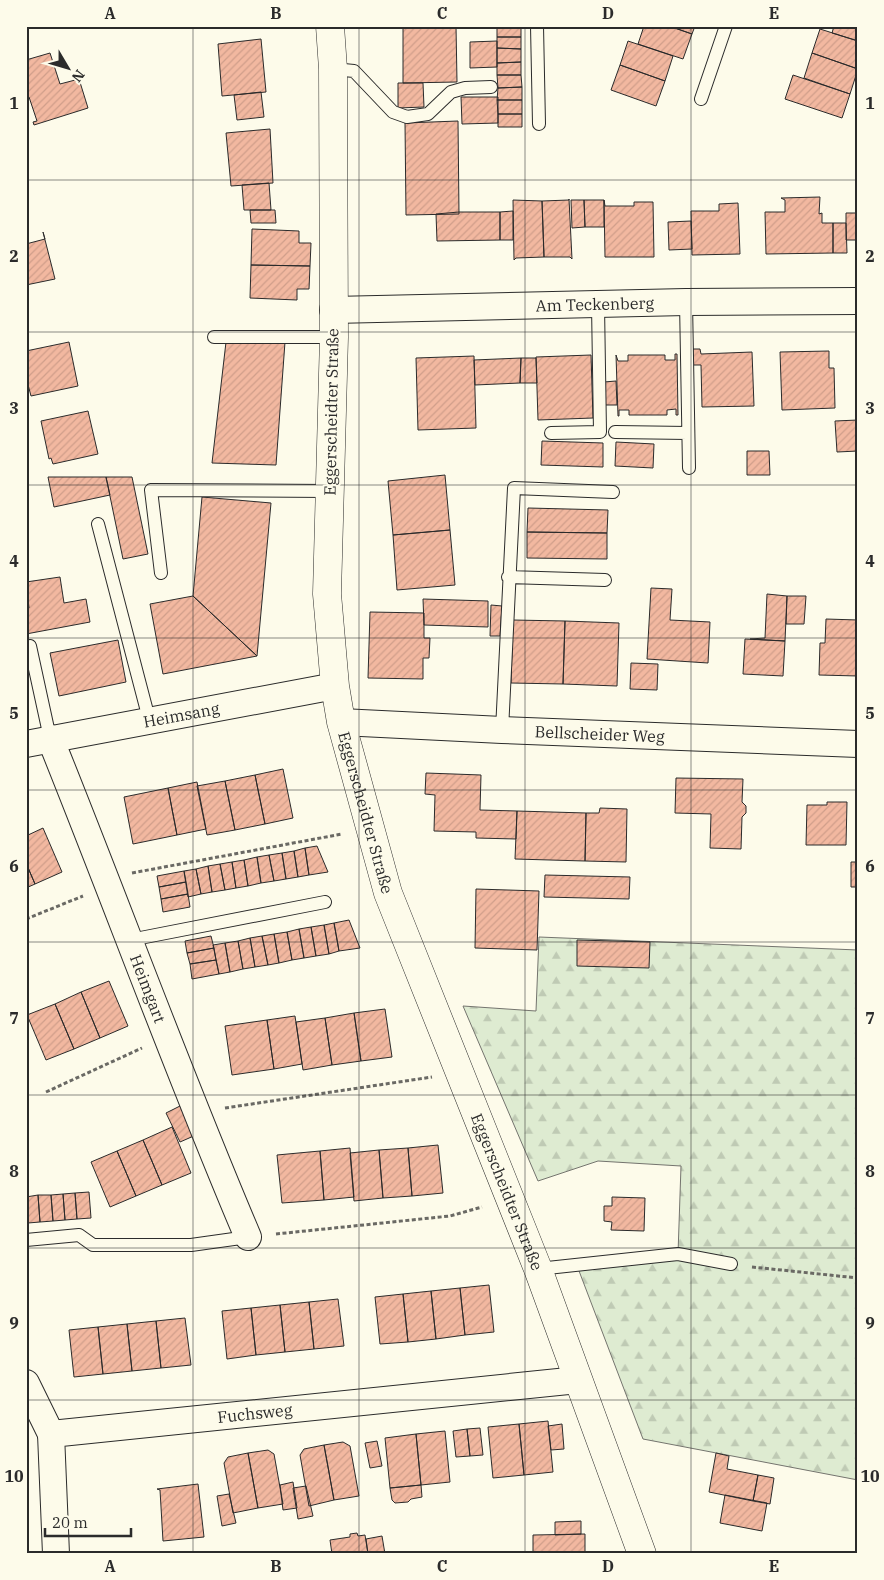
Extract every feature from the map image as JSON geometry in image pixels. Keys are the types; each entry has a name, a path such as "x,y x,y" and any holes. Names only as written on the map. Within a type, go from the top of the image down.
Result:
{"street":[{"name":"Eggerscheidter Straße","path":"330,26 333,69 334,337 327,594 335,686 341,722 388,893 538,1269 642,1554"},
{"name":"Am Teckenberg","path":"333,310 686,302 858,301"},
{"name":"Heimsang","path":"38,741 335,686"},
{"name":"Bellscheider Weg","path":"341,722 858,744"},
{"name":"Heimgart","path":"38,741 108,883 195,1113 248,1237"},
{"name":"Fuchsweg","path":"51,1434 578,1380"},
{"path":"26,1383 34,1411 51,1434 56,1554"}],"lane":[{"path":"537,26 539,124"},
{"path":"701,99 726,26"},
{"path":"333,69 354,72 393,112 407,117 428,114 451,92 465,88 491,87"},
{"path":"686,302 689,468"},
{"path":"551,433 600,432 598,305"},
{"path":"214,337 334,337"},
{"path":"615,432 688,433"},
{"path":"502,730 508,576 514,488 614,492"},
{"path":"161,572 151,490 330,491"},
{"path":"98,524 149,719"},
{"path":"508,576 605,580"},
{"path":"30,646 38,741"},
{"path":"130,940 325,902"},
{"path":"26,1240 79,1235 92,1245 191,1245 248,1237"},
{"path":"538,1269 678,1254 731,1264"}],"path":[{"path":"26,919 136,872 344,834 370,832"},
{"path":"46,1092 165,1037"},
{"path":"195,1113 405,1080 461,1074"},
{"path":"248,1237 450,1216 509,1200"},
{"path":"731,1264 858,1278"}],"green space":[{"path":"539,937 858,950 858,1480 643,1439 576,1263 678,1254 681,1166 598,1161 538,1181 463,1006 536,1011"}],"building":[{"path":"403,26 456,26 457,82 403,83"},
{"path":"497,26 521,26 521,37 497,37"},
{"path":"644,26 669,26 692,34 683,59 638,44"},
{"path":"669,26 695,26 692,34"},
{"path":"834,26 858,26 858,41 832,33"},
{"path":"820,29 858,41 858,69 812,53"},
{"path":"497,37 521,37 521,49 497,48"},
{"path":"261,39 266,92 222,96 218,44"},
{"path":"497,41 497,67 470,68 470,42"},
{"path":"628,41 673,56 665,81 620,65"},
{"path":"497,48 521,49 521,62 497,63"},
{"path":"50,53 60,84 79,79 88,108 34,125 33,122 37,121 29,97 26,98 26,60"},
{"path":"812,53 858,69 850,94 804,78"},
{"path":"521,62 521,75 497,75 497,63"},
{"path":"620,65 665,81 656,106 611,90"},
{"path":"497,75 521,75 522,87 498,88"},
{"path":"793,75 850,94 842,118 785,99"},
{"path":"398,83 423,83 424,107 398,108"},
{"path":"522,87 522,100 497,100 498,88"},
{"path":"261,92 264,117 237,120 234,95"},
{"path":"461,97 498,97 498,123 462,124"},
{"path":"497,100 522,100 522,114 498,114"},
{"path":"498,114 522,114 522,127 498,127"},
{"path":"458,121 459,214 406,215 405,123"},
{"path":"270,129 273,183 231,186 226,133"},
{"path":"269,183 271,210 244,210 242,185"},
{"path":"820,197 819,214 822,213 822,223 833,223 833,253 766,254 765,212 785,212 785,200 781,198"},
{"path":"569,199 572,259 570,257 544,257 542,201"},
{"path":"513,200 542,201 544,257 516,258 514,260"},
{"path":"571,200 584,200 585,227 572,228"},
{"path":"584,200 604,200 604,227 585,227"},
{"path":"604,200 605,206 634,206 634,202 653,202 654,257 605,257"},
{"path":"738,203 740,254 692,255 691,211 719,211 719,204"},
{"path":"250,210 275,210 276,223 251,223"},
{"path":"513,211 513,240 500,240 500,212"},
{"path":"500,212 500,240 437,241 436,214"},
{"path":"846,213 858,213 858,240 846,240"},
{"path":"691,221 692,249 669,250 668,222"},
{"path":"833,223 846,223 847,253 833,253"},
{"path":"252,229 299,231 299,243 311,243 310,266 251,265"},
{"path":"45,239 55,279 26,285 26,244"},
{"path":"251,265 310,266 309,289 297,289 297,300 250,298"},
{"path":"69,342 78,386 31,396 26,377 26,351"},
{"path":"226,342 285,342 276,465 212,463"},
{"path":"689,349 700,349 701,354 752,352 754,406 702,407 701,365 689,365"},
{"path":"829,351 829,368 834,368 835,408 782,410 780,352"},
{"path":"675,354 677,354 678,415 676,415 676,409 667,410 667,415 629,415 629,410 619,410 618,416 616,355 618,361 628,361 628,355 665,355 665,360 675,360"},
{"path":"591,355 593,418 538,420 536,357"},
{"path":"474,356 476,428 418,430 416,358"},
{"path":"521,358 536,358 537,383 520,383"},
{"path":"521,358 520,383 475,385 474,360"},
{"path":"616,381 617,405 605,405 604,382"},
{"path":"88,411 98,454 53,464 51,458 49,459 41,421"},
{"path":"858,420 858,451 837,452 835,421"},
{"path":"542,441 603,443 603,467 541,465"},
{"path":"616,442 654,444 653,468 615,466"},
{"path":"747,451 769,451 770,475 747,475"},
{"path":"445,475 450,530 393,535 388,481"},
{"path":"48,477 106,477 110,495 54,507"},
{"path":"106,477 132,477 148,554 123,559"},
{"path":"202,497 271,503 257,656 193,596"},
{"path":"528,508 608,510 607,533 527,532"},
{"path":"450,530 455,585 397,590 393,535"},
{"path":"527,532 607,533 607,559 527,558"},
{"path":"60,577 64,603 86,599 90,622 26,634 26,609 29,608 26,582"},
{"path":"651,588 672,589 670,620 710,622 708,663 647,659"},
{"path":"767,594 787,596 785,641 750,639 765,638"},
{"path":"193,596 257,656 163,674 150,604"},
{"path":"787,596 806,596 804,624 786,624"},
{"path":"423,599 488,601 488,627 424,625"},
{"path":"491,605 502,606 500,636 490,636"},
{"path":"370,612 424,613 424,638 430,638 429,658 423,658 423,679 368,678"},
{"path":"826,619 858,620 858,676 819,675 820,643 825,643"},
{"path":"513,620 565,621 563,684 511,683"},
{"path":"565,621 619,623 617,686 563,684"},
{"path":"745,639 785,641 783,676 743,674"},
{"path":"118,640 126,682 59,696 50,653"},
{"path":"631,663 658,664 657,690 630,689"},
{"path":"283,769 293,818 265,824 255,775"},
{"path":"426,773 481,775 480,810 517,811 516,839 476,838 476,832 434,831 435,795 425,794"},
{"path":"255,775 265,824 235,830 225,781"},
{"path":"676,778 743,779 742,802 746,806 746,813 742,817 741,849 710,848 711,814 675,813"},
{"path":"225,781 235,830 207,835 197,786"},
{"path":"197,782 206,829 177,835 168,788"},
{"path":"168,788 177,835 133,844 124,797"},
{"path":"827,802 847,802 846,845 806,845 807,805 827,805"},
{"path":"600,808 627,809 626,862 585,861 586,813 599,813"},
{"path":"517,811 586,813 585,861 515,859"},
{"path":"43,828 62,872 35,884 26,863 26,836"},
{"path":"317,846 328,872 309,875 305,848"},
{"path":"305,848 309,875 298,877 294,851"},
{"path":"294,851 298,877 286,879 282,853"},
{"path":"282,853 286,879 274,881 269,855"},
{"path":"269,855 274,881 261,883 257,857"},
{"path":"257,857 261,883 248,886 244,860"},
{"path":"244,860 248,886 236,888 232,862"},
{"path":"232,862 236,888 225,890 220,864"},
{"path":"851,862 858,862 858,887 851,887"},
{"path":"26,863 35,884 26,888"},
{"path":"220,864 225,890 212,892 208,866"},
{"path":"208,866 212,892 201,894 196,869"},
{"path":"196,869 201,894 188,897 184,871"},
{"path":"184,871 186,882 159,887 157,876"},
{"path":"545,875 630,877 629,899 544,897"},
{"path":"186,882 188,894 161,899 159,887"},
{"path":"476,889 539,891 537,950 475,948"},
{"path":"188,894 190,907 163,912 161,899"},
{"path":"349,920 360,948 339,951 334,923"},
{"path":"334,923 339,951 329,954 324,925"},
{"path":"324,925 329,954 316,956 311,927"},
{"path":"311,927 316,956 304,958 299,929"},
{"path":"299,929 304,958 292,960 287,932"},
{"path":"287,932 292,960 279,963 274,934"},
{"path":"274,934 279,963 268,965 262,936"},
{"path":"211,936 214,948 187,953 185,941"},
{"path":"262,936 268,965 255,967 250,938"},
{"path":"250,938 255,967 243,969 238,941"},
{"path":"577,940 650,942 649,968 577,966"},
{"path":"238,941 243,969 230,972 225,943"},
{"path":"225,943 230,972 219,974 213,945"},
{"path":"214,948 216,960 190,964 187,953"},
{"path":"216,960 219,974 192,979 190,964"},
{"path":"109,981 128,1026 100,1038 81,992"},
{"path":"81,992 100,1038 74,1049 55,1004"},
{"path":"55,1004 74,1049 46,1060 27,1015"},
{"path":"385,1009 392,1057 361,1061 354,1013"},
{"path":"354,1013 361,1061 332,1065 325,1018"},
{"path":"295,1016 302,1064 274,1069 267,1020"},
{"path":"325,1018 332,1065 303,1070 296,1022"},
{"path":"267,1020 274,1069 232,1075 225,1026"},
{"path":"182,1105 196,1135 180,1142 166,1113"},
{"path":"172,1127 191,1173 162,1185 143,1140"},
{"path":"143,1140 162,1185 136,1196 117,1151"},
{"path":"438,1145 443,1193 412,1196 408,1148"},
{"path":"350,1148 354,1197 324,1200 320,1151"},
{"path":"408,1148 412,1196 383,1198 379,1150"},
{"path":"379,1150 383,1198 354,1201 350,1153"},
{"path":"117,1151 136,1196 110,1207 91,1162"},
{"path":"320,1151 324,1200 282,1203 277,1155"},
{"path":"89,1192 91,1218 77,1219 75,1193"},
{"path":"75,1193 77,1219 65,1220 63,1194"},
{"path":"63,1194 65,1220 53,1221 51,1195"},
{"path":"38,1195 40,1222 28,1223 26,1197"},
{"path":"38,1195 51,1195 53,1221 40,1222"},
{"path":"612,1197 645,1198 644,1231 611,1230 612,1222 604,1221 604,1206 612,1206"},
{"path":"489,1285 494,1332 465,1335 460,1288"},
{"path":"460,1288 465,1335 436,1339 431,1291"},
{"path":"431,1291 436,1339 408,1342 403,1294"},
{"path":"403,1294 408,1342 380,1344 375,1297"},
{"path":"338,1299 344,1346 314,1349 309,1302"},
{"path":"309,1302 314,1349 285,1352 280,1305"},
{"path":"280,1305 285,1352 256,1355 251,1308"},
{"path":"251,1308 256,1355 227,1359 222,1311"},
{"path":"185,1318 191,1365 161,1368 156,1321"},
{"path":"156,1321 161,1368 132,1371 127,1324"},
{"path":"127,1324 132,1371 103,1374 98,1327"},
{"path":"98,1327 103,1374 74,1377 69,1330"},
{"path":"548,1421 553,1472 524,1475 519,1424"},
{"path":"519,1424 524,1475 493,1478 488,1427"},
{"path":"562,1424 564,1449 551,1450 548,1426"},
{"path":"480,1428 483,1455 470,1456 467,1429"},
{"path":"467,1429 470,1456 456,1457 453,1431"},
{"path":"445,1431 450,1482 421,1485 416,1434"},
{"path":"416,1434 421,1485 390,1488 385,1438"},
{"path":"377,1441 382,1466 370,1468 365,1443"},
{"path":"343,1442 350,1446 359,1496 334,1500 324,1445"},
{"path":"324,1445 334,1500 309,1506 300,1455 304,1449"},
{"path":"268,1450 274,1454 283,1504 258,1508 248,1453"},
{"path":"248,1453 258,1508 233,1513 224,1463 228,1457"},
{"path":"716,1453 729,1456 727,1469 758,1475 753,1501 709,1492"},
{"path":"758,1475 774,1478 770,1504 753,1501"},
{"path":"293,1482 297,1508 283,1510 280,1485"},
{"path":"198,1484 204,1537 163,1541 160,1490 157,1489"},
{"path":"421,1485 422,1497 411,1499 408,1502 395,1503 392,1500 390,1488"},
{"path":"306,1486 313,1516 298,1519 293,1488"},
{"path":"229,1494 236,1523 222,1526 217,1496"},
{"path":"725,1495 767,1503 762,1531 720,1523"},
{"path":"581,1521 581,1534 555,1535 555,1522"},
{"path":"357,1533 358,1536 365,1535 368,1554 332,1554 330,1540 350,1537 350,1534"},
{"path":"585,1534 585,1554 533,1554 533,1535"},
{"path":"382,1536 385,1554 368,1554 366,1539"}]}
